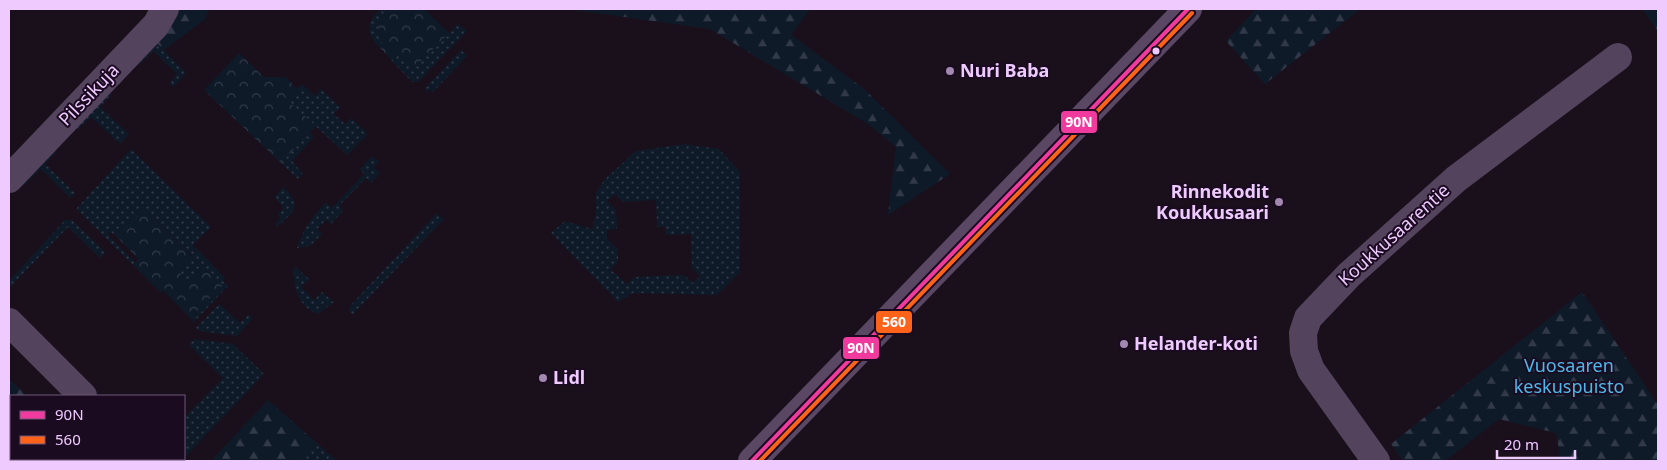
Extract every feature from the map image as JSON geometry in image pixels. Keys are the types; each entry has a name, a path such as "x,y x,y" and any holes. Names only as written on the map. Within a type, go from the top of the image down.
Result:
{"main road":[{"path":"752,461 1188,9"}],"street":[{"name":"Pilssikuja","path":"9,179 156,25 165,9"},
{"name":"Koukkusaarentie","path":"1376,461 1311,370 1304,351 1303,334 1308,318 1349,275 1456,179 1618,57"},
{"path":"9,322 82,395"}],"green space":[{"path":"179,9 209,9 205,19 164,50 154,40"},
{"path":"380,9 386,9 378,26 383,45 381,49 372,39 369,29 372,19"},
{"path":"386,9 424,9 449,33 414,68 396,52 393,56 393,62 381,49 383,45 379,34 381,18"},
{"path":"567,9 810,9 791,35 864,89 950,174 888,215 896,147 868,124 710,29"},
{"path":"1256,9 1360,9 1265,84 1226,41"},
{"path":"1642,9 1658,9 1658,31"},
{"path":"458,24 467,31 418,82 412,82 393,62 393,56 396,52 414,68"},
{"path":"154,40 186,73 173,87 169,83 177,74 153,51 139,65 135,61"},
{"path":"461,50 467,56 433,92 430,89 427,93 425,90 427,86"},
{"path":"239,53 264,77 286,77 297,89 287,100 316,126 281,163 204,90"},
{"path":"302,84 315,96 321,89 340,107 334,114 345,124 351,118 368,134 347,155 287,100"},
{"path":"107,90 112,94 100,107 129,134 120,144 91,117 78,129 73,125"},
{"path":"309,133 314,137 292,161 303,174 298,179 281,163"},
{"path":"685,144 719,149 740,172 740,272 717,295 633,293 618,302 551,233 565,221 592,229 596,213 596,193 605,179 636,151","holes":["615,194 623,202 656,200 657,227 665,227 665,235 691,234 692,268 700,276 693,283 684,275 634,277 627,284 611,270 618,261 618,249 607,239 607,230 617,229 616,210 607,201"]},
{"path":"52,147 56,152 45,164 75,193 70,198 41,169 24,185 19,181"},
{"path":"131,149 211,227 193,245 225,278 223,281 228,286 194,322 163,290 166,287 223,285 203,265 187,281 178,271 192,256 145,209 117,237 111,232 108,235 135,262 133,265 76,209"},
{"path":"372,156 379,162 374,167 380,173 371,183 366,178 339,206 343,211 331,224 326,220 317,229 322,234 310,246 297,248 308,223 316,213 326,202 332,208 364,174 360,169"},
{"path":"283,187 295,204 288,217 277,227 275,225 280,218 278,214 283,208 275,197"},
{"path":"145,209 192,257 178,271 187,280 203,265 223,285 193,315 166,288 161,293 133,265 138,259 117,237"},
{"path":"436,214 444,219 353,314 349,311 350,306"},
{"path":"65,220 72,220 105,252 100,258 68,227 9,288 9,281"},
{"path":"293,265 309,279 301,287 314,300 322,292 334,302 318,314 305,306 298,294 294,280"},
{"name":"Vuosaaren keskuspuisto","path":"1582,292 1658,405 1658,461 1561,461 1556,433 1499,419 1445,461 1403,461 1391,444"},
{"path":"219,304 240,323 249,314 253,318 237,336 200,331 196,328"},
{"path":"194,339 233,344 264,374 185,457 185,417 223,378 189,345"},
{"path":"9,379 26,395 10,395 9,445"},
{"path":"268,400 319,445 294,461 211,461"},
{"path":"319,445 337,461 294,461"}],"transit line":[{"name":"90N","path":"752,461 1188,9"},
{"name":"560","path":"760,461 1192,13"}],"place":[{"name":"Nuri Baba","path":"950,71"},
{"name":"Rinnekodit Koukkusaari","path":"1279,202"},
{"name":"Helander-koti","path":"1124,344"},
{"name":"Lidl","path":"543,378"}]}
